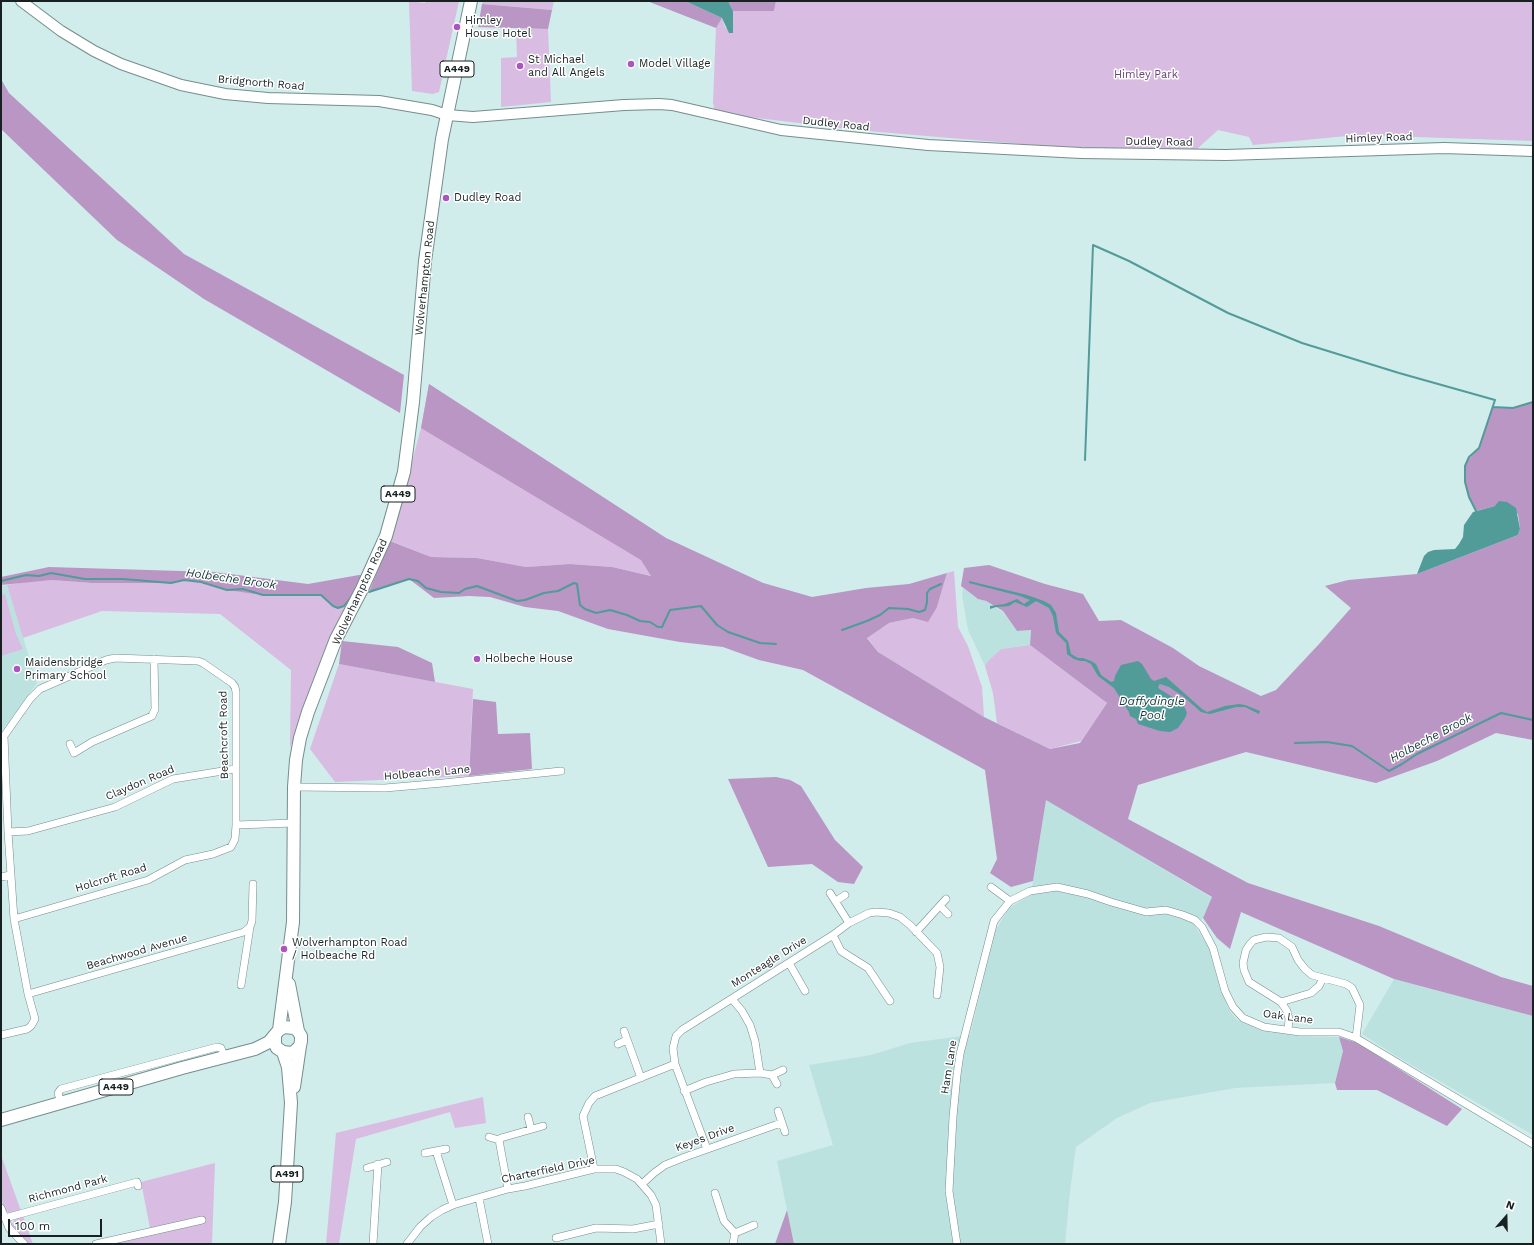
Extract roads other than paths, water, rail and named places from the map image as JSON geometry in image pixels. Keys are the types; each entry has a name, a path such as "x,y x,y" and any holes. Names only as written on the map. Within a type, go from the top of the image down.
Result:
{"highway":[{"name":"A449","path":"447,115 471,1"},
{"name":"Wolverhampton Road","path":"277,1033 287,971 292,922 294,787 296,760 300,738 308,712 336,639 362,589 386,536 404,472 413,402 425,260 442,139 447,115"},
{"name":"Wolverhampton Road","path":"287,971 298,1031"},
{"path":"289,1027 298,1031 301,1041 300,1046 294,1052 282,1052 275,1044 277,1033 289,1027"},
{"name":"A449","path":"1,1120 182,1068 228,1057 265,1045 277,1033"},
{"name":"A491","path":"279,1244 285,1202 291,1104 300,1046"},
{"name":"A449","path":"228,1057 282,1052"},
{"name":"A491","path":"282,1052 288,1067 291,1104"}],"main road":[{"name":"Bridgnorth Road","path":"21,1 61,32 94,51 128,67 181,85 225,94 268,98 379,101 420,108 447,115"},
{"name":"Dudley Road","path":"447,115 473,117 600,106 659,104 672,105 781,130 928,145 1081,153 1226,155"},
{"name":"Himley Road","path":"1226,155 1444,148 1533,151"}],"street":[{"name":"Beachcroft Road","path":"1,1035 27,1029 35,1019 28,994 14,919 10,875 4,736 30,699 40,689 106,660 115,658 154,658 198,661 210,667 232,683 236,692 236,825 233,844"},
{"path":"70,744 74,753 92,742 152,716 155,709 154,658"},
{"name":"Claydon Road","path":"8,832 28,831 115,807 173,779 235,769"},
{"name":"Holbeache Lane","path":"294,787 385,788 561,771"},
{"path":"236,825 294,823"},
{"name":"Holcroft Road","path":"14,919 148,880 185,860 224,851 233,844"},
{"path":"1,877 10,875"},
{"path":"241,985 252,921 252,884"},
{"path":"991,887 1010,901"},
{"name":"Oak Lane","path":"1010,901 1030,891 1057,887 1088,894 1146,912 1166,910 1195,920 1202,927 1213,948 1225,991 1233,1007 1243,1018 1264,1027 1288,1030 1339,1032 1356,1038 1533,1144"},
{"path":"830,893 849,923"},
{"path":"836,901 845,895"},
{"path":"916,932 946,900"},
{"name":"Ham Lane","path":"957,1244 949,1191 957,1075 962,1046 994,921 1010,901"},
{"path":"940,906 948,914"},
{"name":"Monteagle Drive","path":"707,1149 675,1064 673,1048 676,1036 679,1032 833,935 849,923 868,913 889,913 900,917 937,953 940,967 937,995"},
{"name":"Beachwood Avenue","path":"28,994 244,932 250,928"},
{"path":"833,935 841,950 868,968 890,1001"},
{"path":"1288,1030 1289,1019 1281,1002 1249,982 1244,970 1243,963 1246,950 1254,940 1266,937 1279,938 1292,947 1304,969 1312,975 1346,984 1352,988 1360,1004 1356,1038"},
{"path":"788,963 805,991"},
{"path":"1281,1002 1311,993 1319,986 1323,978"},
{"path":"732,999 750,1024 755,1041 760,1073"},
{"path":"624,1031 641,1078"},
{"path":"618,1044 627,1040"},
{"path":"594,1169 583,1116 589,1103 595,1096 675,1064"},
{"path":"684,1091 706,1082 734,1074 760,1073 772,1075 783,1070"},
{"path":"772,1075 777,1084"},
{"path":"778,1111 785,1132"},
{"path":"528,1117 530,1129"},
{"name":"Keyes Drive","path":"642,1184 665,1165 781,1123"},
{"path":"489,1137 499,1140 501,1138 543,1126"},
{"path":"499,1140 508,1189"},
{"path":"425,1153 446,1149"},
{"path":"436,1151 452,1205"},
{"path":"367,1168 386,1162"},
{"path":"373,1244 378,1164"},
{"name":"Charterfield Drive","path":"407,1244 420,1227 431,1217 452,1205 508,1189 594,1169 616,1169 624,1172 637,1179 652,1195 656,1205 661,1244"},
{"name":"Richmond Park","path":"5,1218 137,1182"},
{"path":"715,1193 724,1221 735,1233"},
{"path":"479,1198 488,1244"},
{"path":"1,1208 10,1228 24,1244"},
{"path":"96,1244 202,1220"},
{"path":"556,1238 596,1228 633,1230 659,1224"},
{"path":"735,1233 754,1226"},
{"path":"733,1244 735,1233"}],"water":[{"path":"685,1 728,1 733,11 733,33 729,33 722,18"},
{"path":"1499,501 1507,502 1516,508 1520,529 1518,535 1417,574 1424,556 1428,552 1434,550 1455,549 1463,537 1464,525 1473,512 1495,506"},
{"name":"Daffydingle Pool","path":"969,581 1027,595 1051,605 1056,613 1059,632 1068,641 1071,654 1096,664 1101,675 1111,682 1114,681 1121,665 1138,661 1142,664 1151,679 1154,681 1166,677 1207,712 1225,706 1239,704 1260,711 1259,714 1245,707 1236,707 1210,714 1201,712 1184,697 1169,687 1160,684 1158,688 1174,698 1185,708 1187,713 1185,718 1178,728 1170,732 1160,731 1138,724 1136,719 1130,716 1114,688 1098,676 1091,664 1074,659 1067,654 1066,643 1056,633 1053,616 1049,608 1036,601 1027,607 1015,602 1009,606 990,609 990,606 1005,604 1017,599 1024,604 1030,600 969,583"}],"waterway":[{"path":"1085,460 1093,245 1129,261 1228,313 1302,343 1399,373 1495,400 1479,448 1469,457 1465,466 1465,482 1469,497 1476,511"},
{"path":"1493,407 1513,408 1533,402"},
{"name":"Holbeche Brook","path":"1,581 26,575 39,576 51,573 85,579 123,579 171,583 184,580 201,582 227,590 243,589 263,595 321,595 333,606 338,608 344,606 354,595"},
{"name":"Holbeche Brook","path":"369,592 409,579 418,581 426,588 441,592 459,593 465,589 477,586 517,601 525,600 544,593 558,591 574,583 577,584 580,605 585,609 596,613 610,610 640,621 650,622 658,627 662,627 670,610 701,606 717,625 728,632 760,643 776,644"},
{"name":"Holbeche Brook","path":"842,630 880,615 889,608 908,609 919,612 925,610 927,593 930,589 941,584"},
{"name":"Holbeche Brook","path":"1295,743 1327,742 1352,746 1389,771 1417,754 1501,713 1533,720"}],"place":[{"name":"Himley House Hotel","path":"457,27"},
{"name":"Model Village","path":"631,64"},
{"name":"St Michael and All Angels","path":"520,66"},
{"name":"Dudley Road","path":"446,198"},
{"name":"Holbeche House","path":"477,659"},
{"name":"Maidensbridge Primary School","path":"17,669"},
{"name":"Wolverhampton Road / Holbeache Rd","path":"284,949"}],"park label":[{"name":"Himley Park","path":"1146,75"}]}
